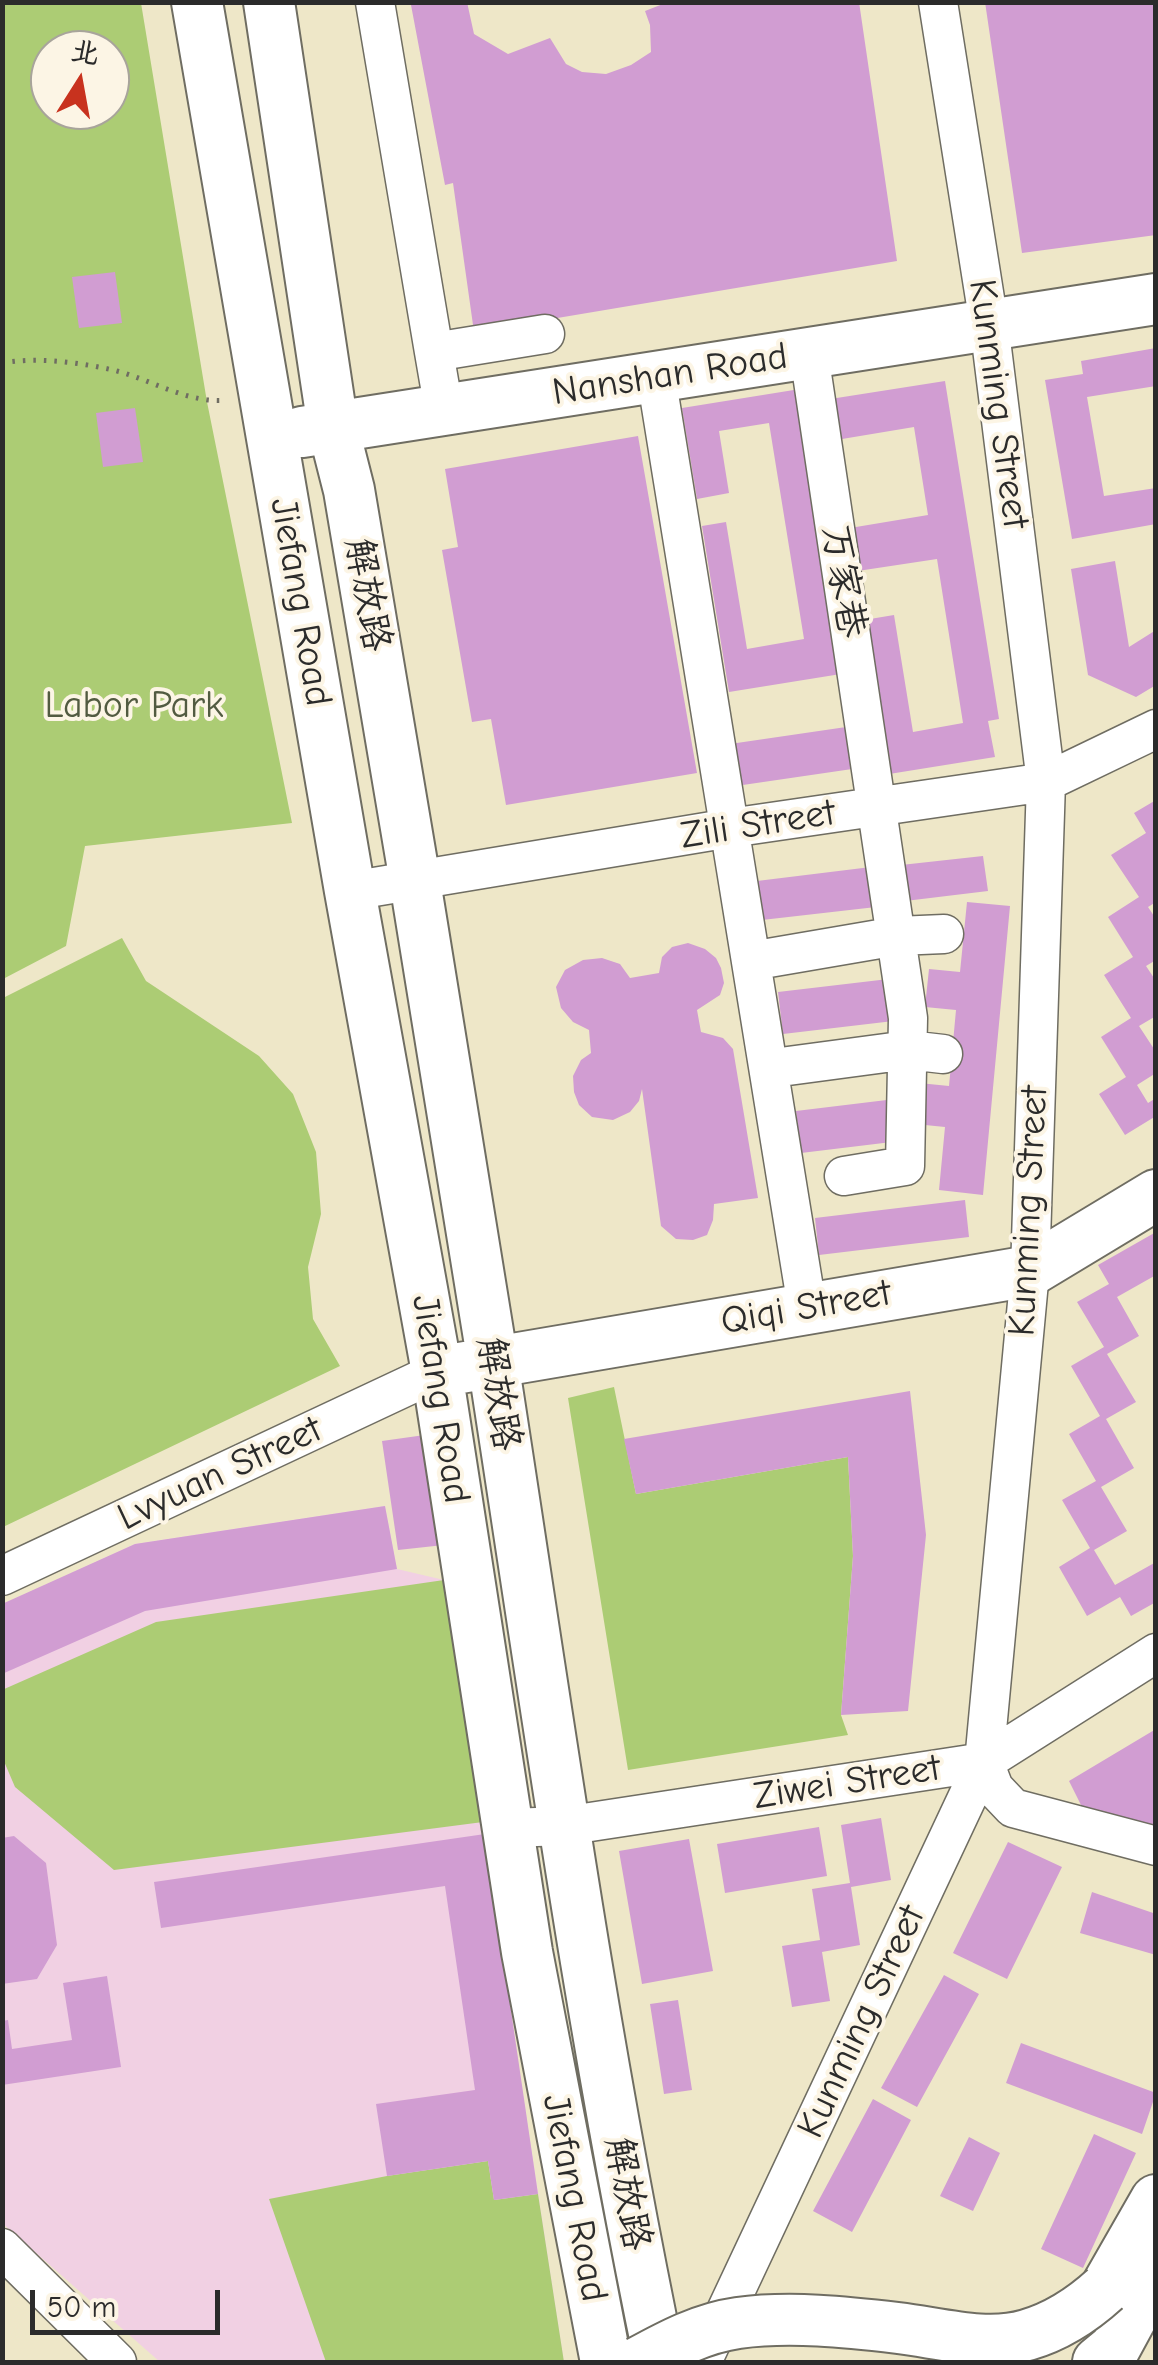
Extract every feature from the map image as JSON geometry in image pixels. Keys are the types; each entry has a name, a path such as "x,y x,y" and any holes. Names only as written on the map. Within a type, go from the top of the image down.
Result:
{"main road":[{"path":"196,2 272,437"},
{"path":"232,2 278,288 296,363 333,426"},
{"path":"269,2 333,426"},
{"name":"Nanshan Road","path":"272,437 1156,300"},
{"name":"解放路","path":"333,426 349,490 415,880 628,2212 660,2362"},
{"name":"Jiefang Road","path":"272,437 437,1372 527,1952 606,2362"},
{"name":"Qiqi Street","path":"437,1372 1030,1271 1156,1194"},
{"path":"639,2362 680,2339 736,2324 802,2321 974,2339 1023,2336 1060,2323 1105,2288 1156,2200"},
{"path":"1098,2362 1114,2348 1156,2272"},
{"path":"692,2362 746,2350 805,2347 880,2350 946,2362"}],"street":[{"path":"375,2 444,410"},
{"name":"Kunming Street","path":"702,2362 984,1762 1030,1271 1046,782 989,324 938,2"},
{"path":"434,352 545,334"},
{"name":"万家巷","path":"809,354 908,1018 926,1052 905,1166 844,1176"},
{"path":"656,376 807,1307"},
{"name":"Zili Street","path":"350,891 730,828 1046,782 1156,728"},
{"path":"751,961 897,936 944,934"},
{"path":"788,1066 926,1052"},
{"name":"Lvyuan Street","path":"2,1576 437,1372"},
{"name":"Ziwei Street","path":"508,1828 564,1826 984,1762 1156,1653"},
{"path":"984,1762 994,1788 1013,1808 1156,1846"},
{"path":"2,2248 117,2362"}],"path":[{"path":"2,362 31,358 114,370 207,402 230,400"}],"shaded area":[{"path":"385,1506 397,1569 444,1580 564,2362 160,2362 3,2224 3,1604 135,1544"}],"green space":[{"name":"Labor Park","path":"3,3 141,3 207,402 292,823 85,846 66,946 3,979"},
{"path":"122,938 146,981 259,1056 293,1094 316,1152 321,1214 308,1267 313,1319 340,1366 3,1527 3,998"},
{"path":"614,1387 636,1494 848,1457 853,1556 841,1715 848,1735 628,1770 568,1398"},
{"path":"444,1580 483,1822 114,1870 15,1787 3,1759 2,1690 156,1622"},
{"path":"488,2161 494,2200 538,2194 564,2362 326,2362 269,2199"}],"building":[{"path":"467,2 474,34 508,54 550,38 566,64 582,72 606,74 651,52 645,11 668,2 859,2 897,261 474,332 453,183 445,185 411,5"},
{"path":"985,2 1156,2 1156,235 1022,253"},
{"path":"115,272 122,323 79,328 72,277"},
{"path":"1156,348 1156,386 1087,397 1104,496 1156,488 1156,524 1072,539 1045,380 1083,374 1081,361"},
{"path":"945,381 999,719 988,721 995,757 883,775 858,621 894,615 913,732 963,723 937,559 851,572 844,529 928,515 914,427 830,441 824,400"},
{"path":"800,389 847,673 729,692 702,526 726,522 747,649 804,639 769,423 719,431 729,493 697,499 682,408"},
{"path":"135,408 143,462 103,467 96,413"},
{"path":"638,436 697,773 506,805 491,719 472,722 442,550 458,547 445,469"},
{"path":"1115,561 1129,647 1156,630 1156,685 1136,697 1088,675 1071,569"},
{"path":"853,726 859,768 736,786 730,744"},
{"path":"1156,800 1156,902 1148,907 1156,919 1156,960 1146,966 1156,981 1156,1016 1139,1026 1156,1052 1156,1073 1137,1085 1148,1103 1156,1098 1156,1116 1125,1135 1099,1094 1126,1077 1101,1037 1131,1018 1104,975 1133,957 1108,917 1139,897 1111,855 1146,833 1134,813"},
{"path":"983,856 988,891 897,902 892,866"},
{"path":"871,867 876,907 762,920 757,881"},
{"path":"967,902 1010,906 983,1195 939,1190 945,1127 915,1124 919,1083 949,1086 956,1010 925,1007 929,969 960,972"},
{"path":"688,943 705,949 721,968 724,983 720,995 697,1010 701,1032 723,1038 733,1049 758,1198 714,1204 707,1235 693,1240 676,1239 661,1226 642,1089 630,1112 613,1120 592,1117 579,1105 573,1076 581,1060 591,1053 589,1030 573,1022 561,1008 556,987 565,970 583,960 602,958 620,964 630,978 659,973 662,957 672,947"},
{"path":"897,978 902,1020 783,1034 778,992"},
{"path":"895,1099 900,1141 801,1153 796,1111"},
{"path":"965,1200 969,1237 819,1255 815,1218"},
{"path":"1156,1232 1156,1275 1117,1297 1139,1336 1107,1354 1136,1402 1106,1419 1134,1468 1101,1487 1127,1531 1094,1550 1115,1585 1156,1562 1156,1602 1131,1616 1120,1597 1087,1616 1059,1567 1090,1548 1062,1500 1096,1481 1069,1434 1100,1416 1071,1366 1104,1347 1077,1302 1109,1284 1098,1265"},
{"path":"910,1391 926,1535 908,1711 841,1715 853,1556 848,1457 636,1494 624,1439"},
{"path":"439,1433 453,1544 398,1550 382,1441"},
{"path":"385,1506 397,1569 145,1611 2,1674 2,1604 135,1544"},
{"path":"1156,1729 1156,1830 1083,1809 1069,1781"},
{"path":"881,1818 891,1880 851,1887 860,1945 822,1952 830,2001 792,2007 782,1946 820,1940 812,1889 850,1883 841,1825"},
{"path":"819,1827 827,1876 725,1893 717,1844"},
{"path":"485,1834 538,2194 494,2200 488,2161 387,2176 376,2104 475,2090 445,1886 161,1928 154,1882"},
{"path":"14,1836 46,1863 57,1945 37,1979 2,1984 2,1838"},
{"path":"689,1839 713,1971 642,1984 619,1851"},
{"path":"1008,1842 1062,1867 1007,1979 953,1953"},
{"path":"1092,1892 1156,1914 1156,1955 1080,1933"},
{"path":"944,1975 979,1994 917,2107 881,2088"},
{"path":"107,1976 121,2067 2,2085 2,2021 8,2020 12,2049 72,2040 63,1983"},
{"path":"678,2000 692,2090 664,2094 650,2004"},
{"path":"1021,2043 1156,2093 1142,2134 1006,2083"},
{"path":"873,2099 911,2120 852,2232 813,2211"},
{"path":"1094,2134 1136,2153 1083,2268 1041,2249"},
{"path":"969,2137 1000,2153 973,2211 940,2196"}]}
